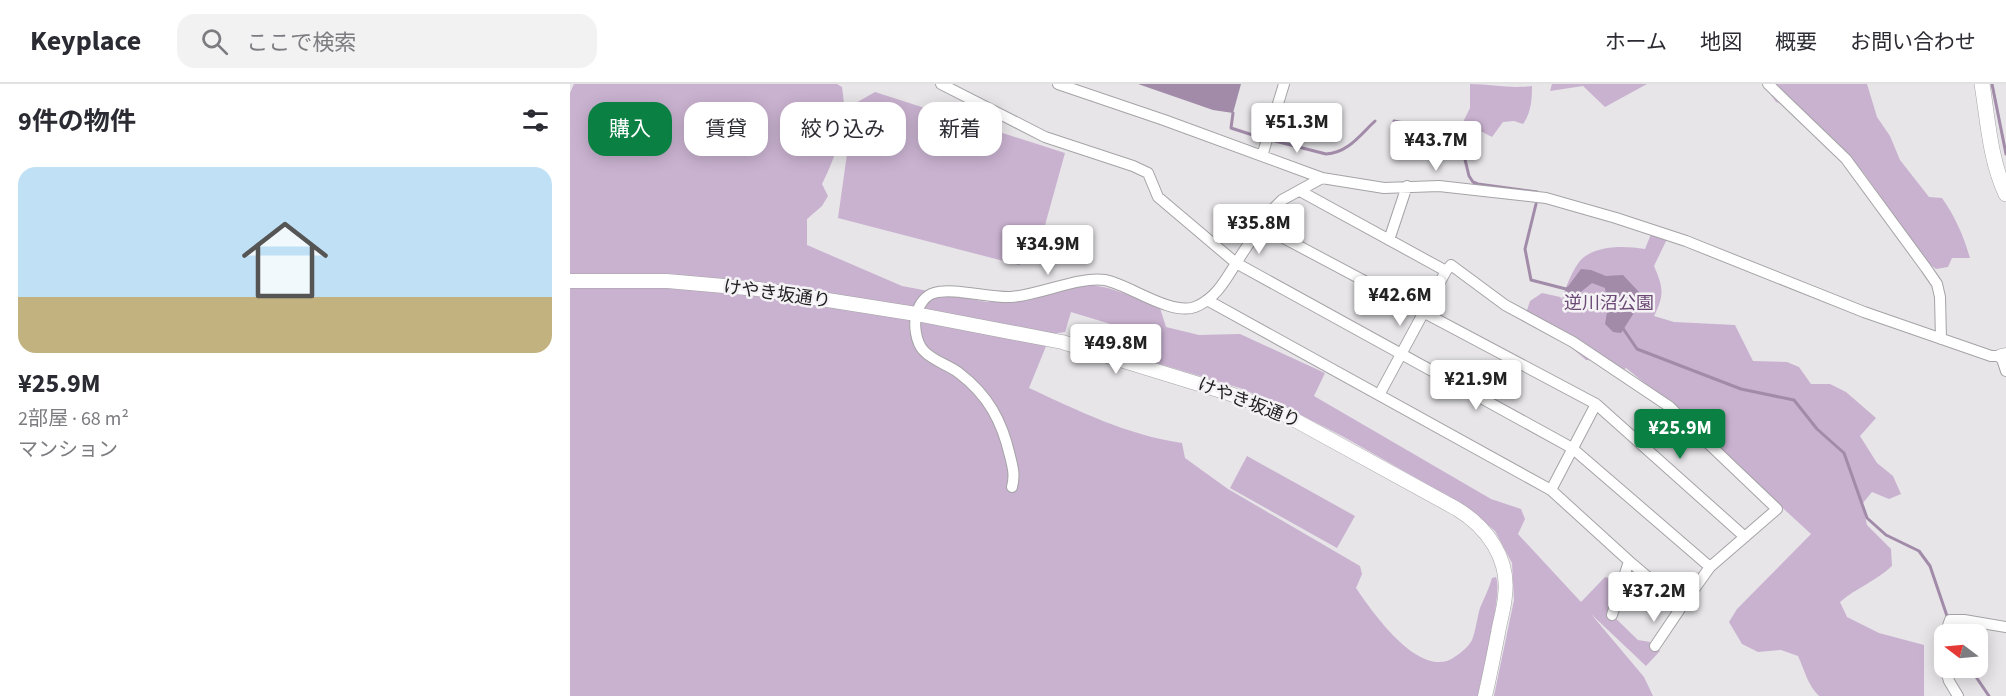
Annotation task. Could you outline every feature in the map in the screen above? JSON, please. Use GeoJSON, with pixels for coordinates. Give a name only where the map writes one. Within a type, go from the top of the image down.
{"type":"FeatureCollection","features":[{"type":"Feature","properties":{"kind":"main road"},"geometry":{"type":"LineString","coordinates":[[1982,84],[1993,154],[2006,194]]}},
{"type":"Feature","properties":{"kind":"street"},"geometry":{"type":"LineString","coordinates":[[941,84],[1045,137],[1148,173],[1158,197],[1236,263],[1572,448],[1710,567]]}},
{"type":"Feature","properties":{"kind":"street"},"geometry":{"type":"LineString","coordinates":[[1058,84],[1322,178],[1375,187],[1439,186],[1490,191],[1546,198],[1584,209],[1686,241],[1864,312],[1991,356],[2003,356],[2006,371]]}},
{"type":"Feature","properties":{"kind":"street"},"geometry":{"type":"LineString","coordinates":[[1262,156],[1284,84]]}},
{"type":"Feature","properties":{"kind":"street"},"geometry":{"type":"LineString","coordinates":[[1768,84],[1846,159],[1937,284],[1940,297],[1941,339]]}},
{"type":"Feature","properties":{"kind":"street"},"geometry":{"type":"LineString","coordinates":[[1012,487],[1015,476],[1000,421],[989,402],[959,372],[925,353],[916,337],[916,314],[925,297],[939,292],[1011,297],[1083,281],[1103,280],[1174,306],[1192,308],[1217,292],[1261,226],[1282,200],[1322,178]]}},
{"type":"Feature","properties":{"kind":"street"},"geometry":{"type":"LineString","coordinates":[[1389,240],[1407,186]]}},
{"type":"Feature","properties":{"kind":"street"},"geometry":{"type":"LineString","coordinates":[[1300,191],[1446,271]]}},
{"type":"Feature","properties":{"kind":"street"},"geometry":{"type":"LineString","coordinates":[[1261,226],[1596,404],[1745,537]]}},
{"type":"Feature","properties":{"kind":"street"},"geometry":{"type":"LineString","coordinates":[[1380,395],[1451,265],[1505,305],[1573,342],[1670,407],[1777,509],[1710,567],[1655,646]]}},
{"type":"Feature","properties":{"kind":"street","name":"けやき坂通り"},"geometry":{"type":"LineString","coordinates":[[570,281],[667,281],[758,290],[916,314],[1062,342],[1228,393],[1284,414],[1474,519],[1487,533],[1505,575],[1506,595],[1485,696]]}},
{"type":"Feature","properties":{"kind":"street"},"geometry":{"type":"LineString","coordinates":[[1207,300],[1551,490],[1682,606]]}},
{"type":"Feature","properties":{"kind":"street"},"geometry":{"type":"LineString","coordinates":[[1551,490],[1596,404]]}},
{"type":"Feature","properties":{"kind":"street"},"geometry":{"type":"LineString","coordinates":[[1612,615],[1629,561]]}},
{"type":"Feature","properties":{"kind":"street"},"geometry":{"type":"LineString","coordinates":[[1949,624],[1950,620],[1964,620],[2006,627]]}},
{"type":"Feature","properties":{"kind":"street"},"geometry":{"type":"LineString","coordinates":[[1948,678],[1958,696]]}},
{"type":"Feature","properties":{"kind":"green space"},"geometry":{"type":"Polygon","coordinates":[[[574,84],[837,84],[842,87],[843,102],[780,102],[780,156],[834,156],[822,184],[828,196],[822,206],[807,219],[807,245],[902,286],[987,302],[1030,300],[1087,284],[1108,288],[1159,305],[1166,327],[1199,335],[1240,334],[1325,373],[1314,396],[1491,499],[1521,509],[1525,519],[1518,534],[1581,602],[1605,577],[1619,581],[1609,612],[1638,640],[1650,642],[1660,651],[1646,666],[1591,614],[1644,677],[1653,696],[1494,696],[1514,600],[1512,563],[1495,531],[1467,507],[1344,437],[1291,410],[1240,388],[1133,356],[1124,347],[1130,330],[1071,312],[1065,332],[1051,334],[1029,388],[1123,428],[1182,443],[1185,458],[1228,489],[1360,566],[1362,574],[1356,588],[1386,628],[1414,653],[1428,660],[1443,662],[1465,649],[1472,640],[1480,608],[1492,578],[1496,577],[1497,599],[1478,696],[570,696],[570,93],[574,84]]]}},
{"type":"Feature","properties":{"kind":"green space"},"geometry":{"type":"Polygon","coordinates":[[[1470,84],[1532,86],[1528,115],[1523,124],[1514,121],[1503,122],[1492,137],[1465,123],[1464,120],[1470,108],[1470,84]]]}},
{"type":"Feature","properties":{"kind":"green space"},"geometry":{"type":"Polygon","coordinates":[[[1552,84],[1647,84],[1605,107],[1583,86],[1550,91],[1552,84]]]}},
{"type":"Feature","properties":{"kind":"green space"},"geometry":{"type":"Polygon","coordinates":[[[1763,84],[1867,84],[1877,117],[1890,136],[1900,160],[1929,197],[1942,198],[1959,227],[1970,258],[1952,258],[1948,267],[1936,269],[1927,262],[1863,172],[1804,113],[1776,102],[1763,84]]]}},
{"type":"Feature","properties":{"kind":"green space"},"geometry":{"type":"Polygon","coordinates":[[[875,92],[918,106],[918,156],[1002,156],[1002,133],[1065,153],[1037,254],[1019,265],[838,218],[847,156],[906,156],[906,102],[858,102],[875,92]]]}},
{"type":"Feature","properties":{"kind":"green space","name":"逆川沼公園"},"geometry":{"type":"Polygon","coordinates":[[[1651,234],[1667,239],[1654,266],[1662,291],[1654,316],[1674,322],[1735,325],[1753,361],[1787,362],[1799,367],[1811,384],[1830,384],[1846,392],[1876,418],[1860,436],[1877,463],[1893,476],[1901,494],[1889,499],[1872,492],[1862,504],[1867,525],[1891,549],[1892,566],[1840,602],[1847,617],[1879,633],[1924,645],[1924,696],[1819,696],[1809,682],[1798,656],[1781,650],[1758,652],[1742,644],[1729,622],[1737,609],[1811,534],[1748,476],[1692,417],[1668,402],[1626,368],[1623,371],[1610,362],[1586,360],[1546,326],[1532,326],[1524,319],[1530,301],[1542,293],[1562,299],[1574,271],[1584,257],[1605,248],[1645,249],[1651,234]]]}},
{"type":"Feature","properties":{"kind":"green space"},"geometry":{"type":"Polygon","coordinates":[[[1247,456],[1355,516],[1337,548],[1230,488],[1247,456]]]}},
{"type":"Feature","properties":{"kind":"shaded area"},"geometry":{"type":"Polygon","coordinates":[[[1138,84],[1241,84],[1233,113],[1213,110],[1138,84]]]}},
{"type":"Feature","properties":{"kind":"shaded area"},"geometry":{"type":"Polygon","coordinates":[[[1581,269],[1606,276],[1623,275],[1640,293],[1637,308],[1621,333],[1613,332],[1605,324],[1608,306],[1605,288],[1592,283],[1572,299],[1564,295],[1581,269]]]}},
{"type":"Feature","properties":{"kind":"waterway"},"geometry":{"type":"LineString","coordinates":[[1992,84],[2006,154]]}},
{"type":"Feature","properties":{"kind":"waterway"},"geometry":{"type":"LineString","coordinates":[[1233,113],[1231,128],[1262,138]]}},
{"type":"Feature","properties":{"kind":"waterway"},"geometry":{"type":"LineString","coordinates":[[1275,141],[1326,154],[1334,153],[1347,147],[1375,121]]}},
{"type":"Feature","properties":{"kind":"waterway"},"geometry":{"type":"LineString","coordinates":[[1394,121],[1459,135],[1469,176],[1473,182],[1538,194]]}},
{"type":"Feature","properties":{"kind":"waterway"},"geometry":{"type":"LineString","coordinates":[[1536,204],[1525,249],[1531,280],[1566,289],[1570,287]]}},
{"type":"Feature","properties":{"kind":"waterway"},"geometry":{"type":"LineString","coordinates":[[1622,327],[1637,349],[1741,389],[1794,400],[1817,429],[1844,453],[1867,518],[1886,535],[1919,551],[1930,566],[1947,616]]}},
{"type":"Feature","properties":{"kind":"waterway"},"geometry":{"type":"LineString","coordinates":[[1977,678],[1989,696]]}}]}
